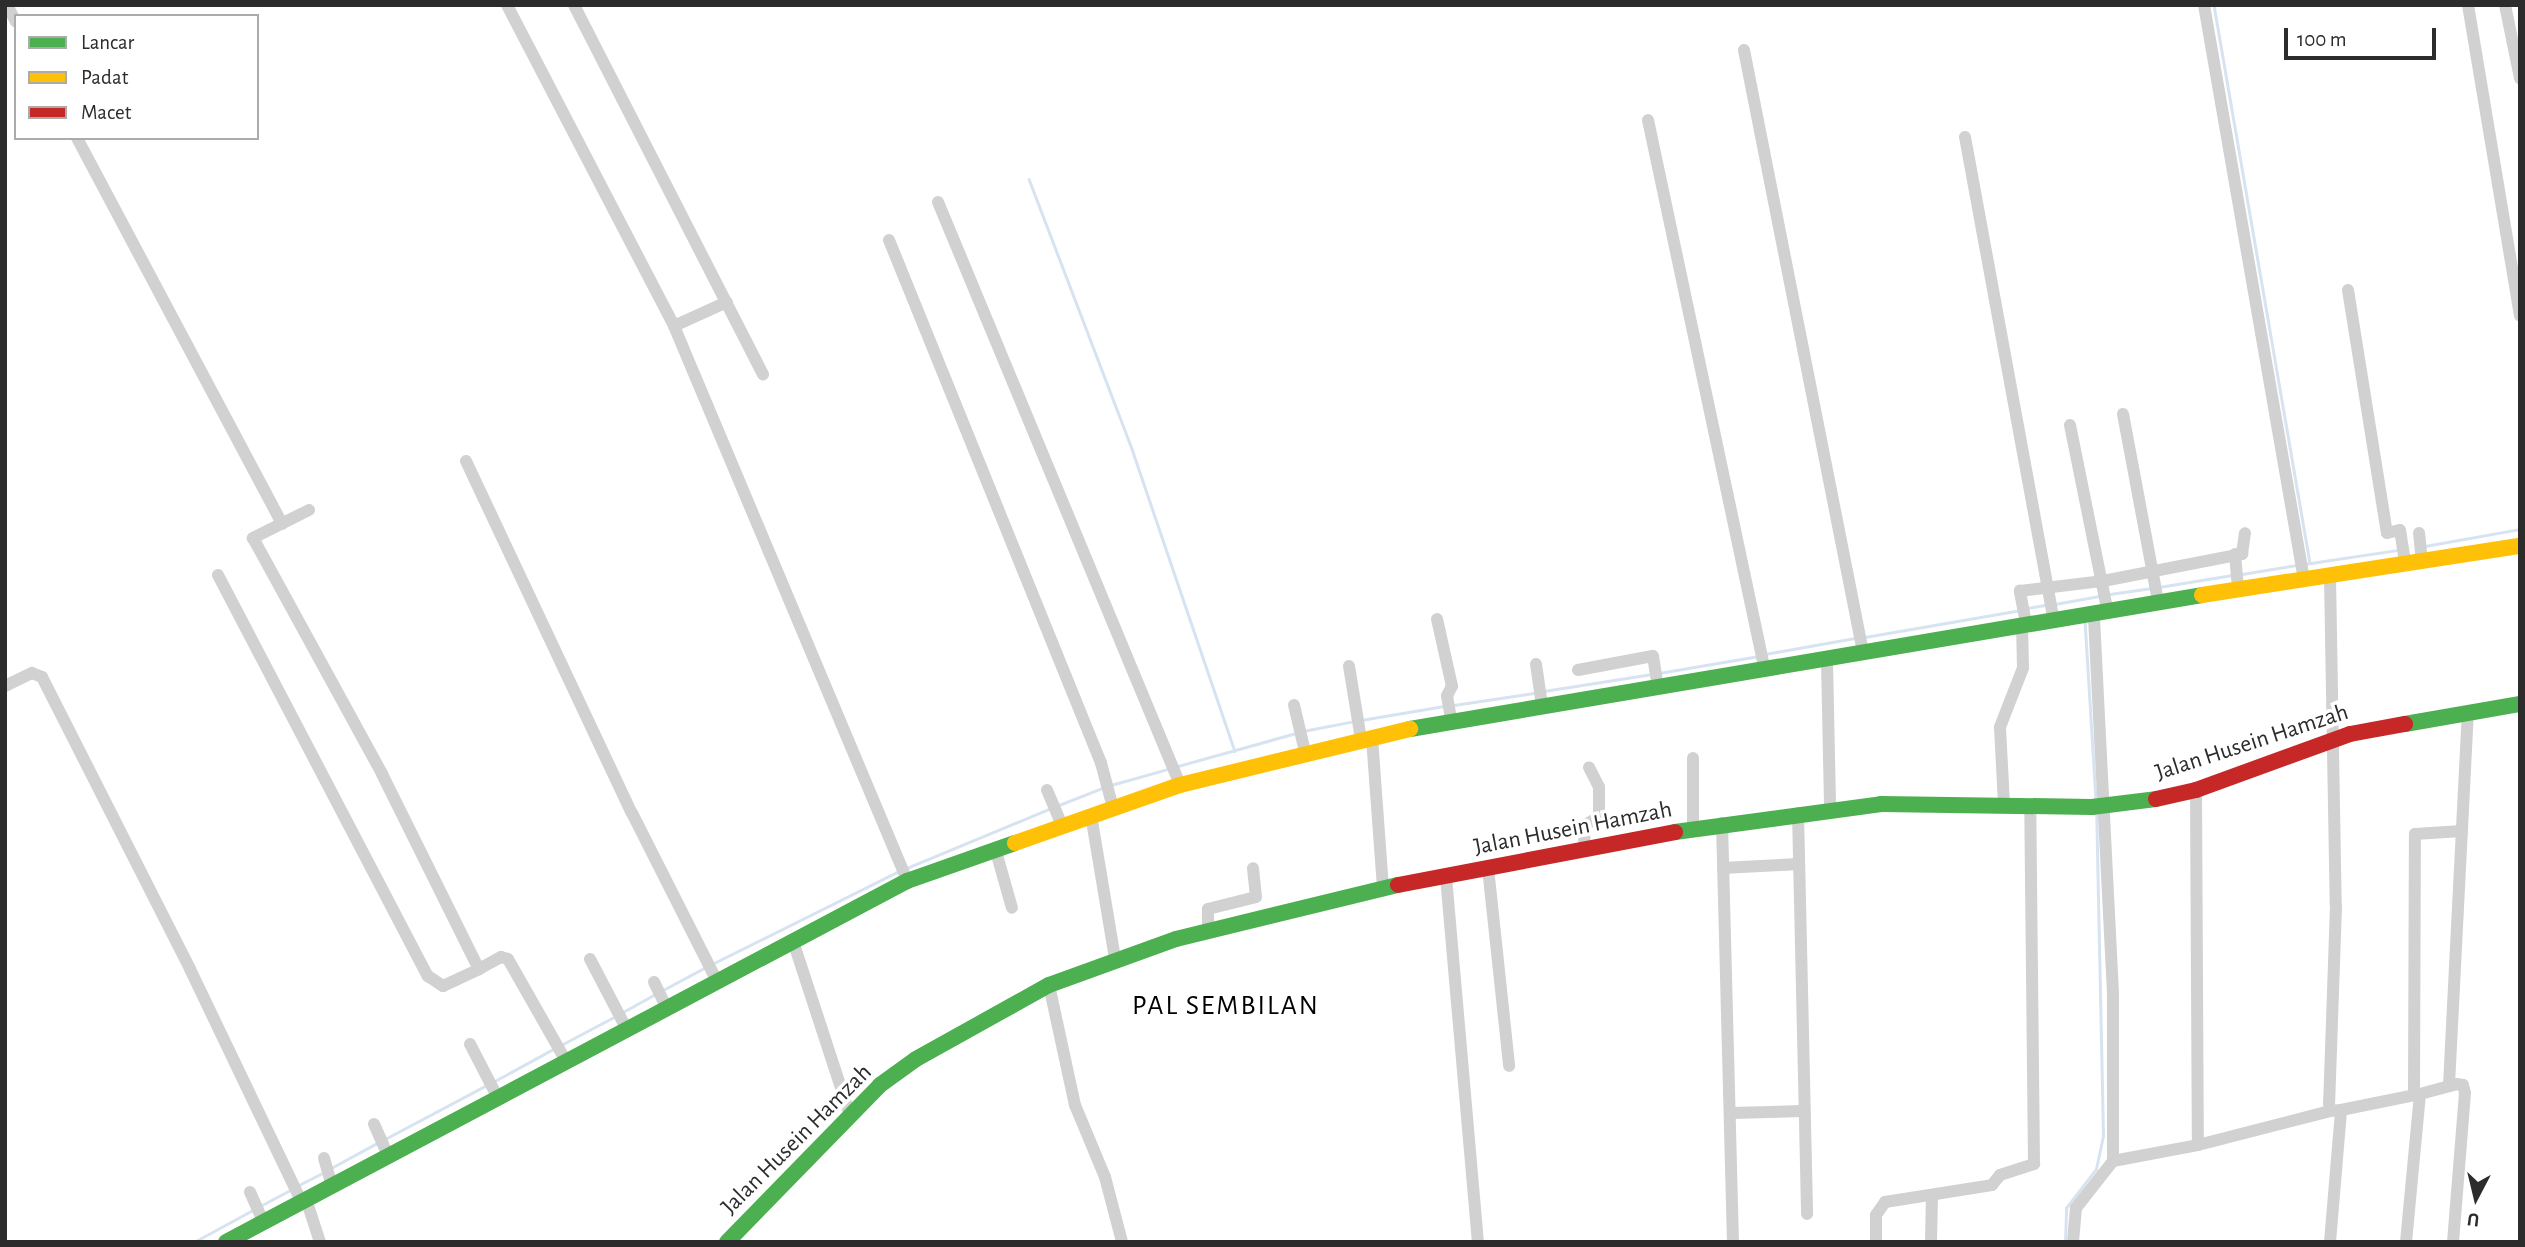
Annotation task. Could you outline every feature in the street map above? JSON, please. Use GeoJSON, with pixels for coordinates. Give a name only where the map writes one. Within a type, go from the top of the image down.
{"type":"FeatureCollection","features":[{"type":"Feature","properties":{"kind":"street"},"geometry":{"type":"LineString","coordinates":[[507,5],[674,326],[907,881]]}},
{"type":"Feature","properties":{"kind":"street"},"geometry":{"type":"LineString","coordinates":[[574,5],[764,374]]}},
{"type":"Feature","properties":{"kind":"street"},"geometry":{"type":"LineString","coordinates":[[2204,5],[2304,575]]}},
{"type":"Feature","properties":{"kind":"street"},"geometry":{"type":"LineString","coordinates":[[2468,5],[2520,316]]}},
{"type":"Feature","properties":{"kind":"street"},"geometry":{"type":"LineString","coordinates":[[2505,5],[2520,78]]}},
{"type":"Feature","properties":{"kind":"street"},"geometry":{"type":"LineString","coordinates":[[1744,50],[1863,650]]}},
{"type":"Feature","properties":{"kind":"street"},"geometry":{"type":"LineString","coordinates":[[1648,120],[1764,667]]}},
{"type":"Feature","properties":{"kind":"street"},"geometry":{"type":"LineString","coordinates":[[1965,137],[2050,589],[2053,618]]}},
{"type":"Feature","properties":{"kind":"street"},"geometry":{"type":"LineString","coordinates":[[78,140],[282,524]]}},
{"type":"Feature","properties":{"kind":"street"},"geometry":{"type":"LineString","coordinates":[[939,202],[1179,783]]}},
{"type":"Feature","properties":{"kind":"street"},"geometry":{"type":"LineString","coordinates":[[889,240],[1106,779],[1112,806]]}},
{"type":"Feature","properties":{"kind":"street"},"geometry":{"type":"LineString","coordinates":[[2348,290],[2387,533],[2400,530],[2405,563]]}},
{"type":"Feature","properties":{"kind":"street"},"geometry":{"type":"LineString","coordinates":[[674,326],[727,302]]}},
{"type":"Feature","properties":{"kind":"street"},"geometry":{"type":"LineString","coordinates":[[2123,414],[2158,602]]}},
{"type":"Feature","properties":{"kind":"street"},"geometry":{"type":"LineString","coordinates":[[2070,425],[2103,582],[2096,611],[2099,807],[2113,993],[2113,1161],[2076,1208],[2073,1242]]}},
{"type":"Feature","properties":{"kind":"street"},"geometry":{"type":"LineString","coordinates":[[466,461],[716,979]]}},
{"type":"Feature","properties":{"kind":"street"},"geometry":{"type":"LineString","coordinates":[[309,510],[253,538],[382,774],[479,969]]}},
{"type":"Feature","properties":{"kind":"street"},"geometry":{"type":"LineString","coordinates":[[2004,804],[2000,727],[2023,667],[2024,622],[2020,591],[2153,577],[2235,557],[2245,552],[2245,533]]}},
{"type":"Feature","properties":{"kind":"street"},"geometry":{"type":"LineString","coordinates":[[2420,536],[2422,558]]}},
{"type":"Feature","properties":{"kind":"street"},"geometry":{"type":"LineString","coordinates":[[236,1239],[262,1218],[388,1155],[664,1003],[793,941],[907,881],[1179,783],[1304,748],[1365,737],[1450,716],[1764,667],[1827,661],[1863,650],[2158,602],[2238,584],[2304,575],[2330,577],[2422,558],[2520,546]]}},
{"type":"Feature","properties":{"kind":"street"},"geometry":{"type":"LineString","coordinates":[[2235,557],[2238,584]]}},
{"type":"Feature","properties":{"kind":"street"},"geometry":{"type":"LineString","coordinates":[[218,575],[428,976],[443,986],[506,956],[564,1057]]}},
{"type":"Feature","properties":{"kind":"street"},"geometry":{"type":"LineString","coordinates":[[2330,577],[2336,906],[2335,1110],[2330,1242]]}},
{"type":"Feature","properties":{"kind":"street"},"geometry":{"type":"LineString","coordinates":[[1437,619],[1452,686],[1447,696],[1450,716]]}},
{"type":"Feature","properties":{"kind":"street"},"geometry":{"type":"LineString","coordinates":[[1578,670],[1653,656],[1658,685]]}},
{"type":"Feature","properties":{"kind":"street"},"geometry":{"type":"LineString","coordinates":[[1827,661],[1830,808]]}},
{"type":"Feature","properties":{"kind":"street"},"geometry":{"type":"LineString","coordinates":[[1536,664],[1541,702]]}},
{"type":"Feature","properties":{"kind":"street"},"geometry":{"type":"LineString","coordinates":[[1349,666],[1356,713],[1365,737],[1384,888]]}},
{"type":"Feature","properties":{"kind":"street"},"geometry":{"type":"LineString","coordinates":[[5,686],[32,673],[42,677],[302,1199],[320,1242]]}},
{"type":"Feature","properties":{"kind":"street","name":"Jalan Husein Hamzah"},"geometry":{"type":"LineString","coordinates":[[727,1242],[850,1115],[916,1059],[1049,985],[1115,958],[1208,930],[1384,888],[1722,823],[1830,808],[2004,804],[2099,807],[2196,790],[2333,738],[2520,704]]}},
{"type":"Feature","properties":{"kind":"street"},"geometry":{"type":"LineString","coordinates":[[1294,705],[1304,748]]}},
{"type":"Feature","properties":{"kind":"street"},"geometry":{"type":"LineString","coordinates":[[2449,1085],[2468,712]]}},
{"type":"Feature","properties":{"kind":"street"},"geometry":{"type":"LineString","coordinates":[[1693,758],[1693,829]]}},
{"type":"Feature","properties":{"kind":"street"},"geometry":{"type":"LineString","coordinates":[[1584,850],[1586,825],[1599,817],[1600,787],[1589,767]]}},
{"type":"Feature","properties":{"kind":"street"},"geometry":{"type":"LineString","coordinates":[[1047,790],[1061,824]]}},
{"type":"Feature","properties":{"kind":"street"},"geometry":{"type":"LineString","coordinates":[[2196,790],[2198,1145]]}},
{"type":"Feature","properties":{"kind":"street"},"geometry":{"type":"LineString","coordinates":[[1875,1242],[1879,1206],[1992,1185],[2000,1175],[2034,1164],[2030,805]]}},
{"type":"Feature","properties":{"kind":"street"},"geometry":{"type":"LineString","coordinates":[[1798,813],[1802,1111],[1808,1214]]}},
{"type":"Feature","properties":{"kind":"street"},"geometry":{"type":"LineString","coordinates":[[1091,815],[1115,958]]}},
{"type":"Feature","properties":{"kind":"street"},"geometry":{"type":"LineString","coordinates":[[1722,823],[1733,1242]]}},
{"type":"Feature","properties":{"kind":"street"},"geometry":{"type":"LineString","coordinates":[[2406,1242],[2417,1094],[2416,834],[2462,831]]}},
{"type":"Feature","properties":{"kind":"street"},"geometry":{"type":"LineString","coordinates":[[995,848],[1012,908]]}},
{"type":"Feature","properties":{"kind":"street"},"geometry":{"type":"LineString","coordinates":[[1723,868],[1799,864]]}},
{"type":"Feature","properties":{"kind":"street"},"geometry":{"type":"LineString","coordinates":[[1208,930],[1208,909],[1255,897],[1253,868]]}},
{"type":"Feature","properties":{"kind":"street"},"geometry":{"type":"LineString","coordinates":[[1488,868],[1509,1066]]}},
{"type":"Feature","properties":{"kind":"street"},"geometry":{"type":"LineString","coordinates":[[1446,877],[1478,1242]]}},
{"type":"Feature","properties":{"kind":"street"},"geometry":{"type":"LineString","coordinates":[[793,941],[850,1115]]}},
{"type":"Feature","properties":{"kind":"street"},"geometry":{"type":"LineString","coordinates":[[590,959],[625,1026]]}},
{"type":"Feature","properties":{"kind":"street"},"geometry":{"type":"LineString","coordinates":[[654,982],[664,1003]]}},
{"type":"Feature","properties":{"kind":"street"},"geometry":{"type":"LineString","coordinates":[[1049,985],[1075,1105],[1105,1177],[1122,1242]]}},
{"type":"Feature","properties":{"kind":"street"},"geometry":{"type":"LineString","coordinates":[[470,1044],[496,1095]]}},
{"type":"Feature","properties":{"kind":"street"},"geometry":{"type":"LineString","coordinates":[[2113,1161],[2198,1145],[2335,1110],[2449,1085],[2463,1085],[2465,1093],[2453,1242]]}},
{"type":"Feature","properties":{"kind":"street"},"geometry":{"type":"LineString","coordinates":[[1731,1113],[1802,1111]]}},
{"type":"Feature","properties":{"kind":"street"},"geometry":{"type":"LineString","coordinates":[[376,1127],[388,1155]]}},
{"type":"Feature","properties":{"kind":"street"},"geometry":{"type":"LineString","coordinates":[[325,1162],[332,1184]]}},
{"type":"Feature","properties":{"kind":"street"},"geometry":{"type":"LineString","coordinates":[[251,1195],[262,1218]]}},
{"type":"Feature","properties":{"kind":"street"},"geometry":{"type":"LineString","coordinates":[[1931,1242],[1932,1196]]}},
{"type":"Feature","properties":{"kind":"waterway"},"geometry":{"type":"LineString","coordinates":[[2214,5],[2310,563]]}},
{"type":"Feature","properties":{"kind":"waterway"},"geometry":{"type":"LineString","coordinates":[[1029,179],[1132,449],[1235,751]]}},
{"type":"Feature","properties":{"kind":"waterway"},"geometry":{"type":"LineString","coordinates":[[2425,546],[2520,529]]}},
{"type":"Feature","properties":{"kind":"waterway"},"geometry":{"type":"LineString","coordinates":[[2304,564],[2398,550]]}},
{"type":"Feature","properties":{"kind":"waterway"},"geometry":{"type":"LineString","coordinates":[[2242,574],[2297,565]]}},
{"type":"Feature","properties":{"kind":"waterway"},"geometry":{"type":"LineString","coordinates":[[2159,587],[2232,575]]}},
{"type":"Feature","properties":{"kind":"waterway"},"geometry":{"type":"LineString","coordinates":[[2110,594],[2152,588]]}},
{"type":"Feature","properties":{"kind":"waterway"},"geometry":{"type":"LineString","coordinates":[[2055,604],[2100,596]]}},
{"type":"Feature","properties":{"kind":"waterway"},"geometry":{"type":"LineString","coordinates":[[2027,608],[2045,605]]}},
{"type":"Feature","properties":{"kind":"waterway"},"geometry":{"type":"LineString","coordinates":[[1865,637],[2021,610]]}},
{"type":"Feature","properties":{"kind":"waterway"},"geometry":{"type":"LineString","coordinates":[[2085,620],[2096,799]]}},
{"type":"Feature","properties":{"kind":"waterway"},"geometry":{"type":"LineString","coordinates":[[1765,654],[1855,638]]}},
{"type":"Feature","properties":{"kind":"waterway"},"geometry":{"type":"LineString","coordinates":[[1659,673],[1759,656]]}},
{"type":"Feature","properties":{"kind":"waterway"},"geometry":{"type":"LineString","coordinates":[[1544,691],[1652,674]]}},
{"type":"Feature","properties":{"kind":"waterway"},"geometry":{"type":"LineString","coordinates":[[1454,705],[1534,693]]}},
{"type":"Feature","properties":{"kind":"waterway"},"geometry":{"type":"LineString","coordinates":[[1361,720],[1444,706]]}},
{"type":"Feature","properties":{"kind":"waterway"},"geometry":{"type":"LineString","coordinates":[[1303,731],[1355,721]]}},
{"type":"Feature","properties":{"kind":"waterway"},"geometry":{"type":"LineString","coordinates":[[1178,766],[1296,733]]}},
{"type":"Feature","properties":{"kind":"waterway"},"geometry":{"type":"LineString","coordinates":[[1111,785],[1168,769]]}},
{"type":"Feature","properties":{"kind":"waterway"},"geometry":{"type":"LineString","coordinates":[[1059,805],[1105,787]]}},
{"type":"Feature","properties":{"kind":"waterway"},"geometry":{"type":"LineString","coordinates":[[907,868],[1049,809]]}},
{"type":"Feature","properties":{"kind":"waterway"},"geometry":{"type":"LineString","coordinates":[[2065,1242],[2066,1208],[2096,1169],[2103,1136],[2096,812]]}},
{"type":"Feature","properties":{"kind":"waterway"},"geometry":{"type":"LineString","coordinates":[[712,964],[897,872]]}},
{"type":"Feature","properties":{"kind":"waterway"},"geometry":{"type":"LineString","coordinates":[[663,990],[706,967]]}},
{"type":"Feature","properties":{"kind":"waterway"},"geometry":{"type":"LineString","coordinates":[[623,1012],[654,995]]}},
{"type":"Feature","properties":{"kind":"waterway"},"geometry":{"type":"LineString","coordinates":[[561,1045],[614,1017]]}},
{"type":"Feature","properties":{"kind":"waterway"},"geometry":{"type":"LineString","coordinates":[[493,1082],[555,1048]]}},
{"type":"Feature","properties":{"kind":"waterway"},"geometry":{"type":"LineString","coordinates":[[385,1139],[487,1085]]}},
{"type":"Feature","properties":{"kind":"waterway"},"geometry":{"type":"LineString","coordinates":[[333,1167],[379,1142]]}},
{"type":"Feature","properties":{"kind":"waterway"},"geometry":{"type":"LineString","coordinates":[[299,1185],[324,1172]]}},
{"type":"Feature","properties":{"kind":"waterway"},"geometry":{"type":"LineString","coordinates":[[262,1205],[290,1190]]}},
{"type":"Feature","properties":{"kind":"waterway"},"geometry":{"type":"LineString","coordinates":[[194,1242],[253,1210]]}},
{"type":"Feature","properties":{"kind":"traffic: fast"},"geometry":{"type":"LineString","coordinates":[[1410,729],[2202,595]]}},
{"type":"Feature","properties":{"kind":"traffic: fast"},"geometry":{"type":"LineString","coordinates":[[2405,724],[2520,704]]}},
{"type":"Feature","properties":{"kind":"traffic: fast"},"geometry":{"type":"LineString","coordinates":[[1675,832],[1881,804],[2092,807],[2156,799]]}},
{"type":"Feature","properties":{"kind":"traffic: fast"},"geometry":{"type":"LineString","coordinates":[[226,1242],[907,881],[1015,843]]}},
{"type":"Feature","properties":{"kind":"traffic: fast"},"geometry":{"type":"LineString","coordinates":[[727,1242],[880,1085],[916,1059],[1049,985],[1176,939],[1398,885]]}},
{"type":"Feature","properties":{"kind":"traffic: slow"},"geometry":{"type":"LineString","coordinates":[[2202,595],[2520,546]]}},
{"type":"Feature","properties":{"kind":"traffic: slow"},"geometry":{"type":"LineString","coordinates":[[1015,843],[1180,785],[1410,729]]}},
{"type":"Feature","properties":{"kind":"traffic: jam"},"geometry":{"type":"LineString","coordinates":[[2156,799],[2196,790],[2350,734],[2405,724]]}},
{"type":"Feature","properties":{"kind":"traffic: jam"},"geometry":{"type":"LineString","coordinates":[[1398,885],[1675,832]]}},
{"type":"Feature","properties":{"kind":"district","name":"PAL SEMBILAN"},"geometry":{"type":"Point","coordinates":[1226,1006]}}]}
